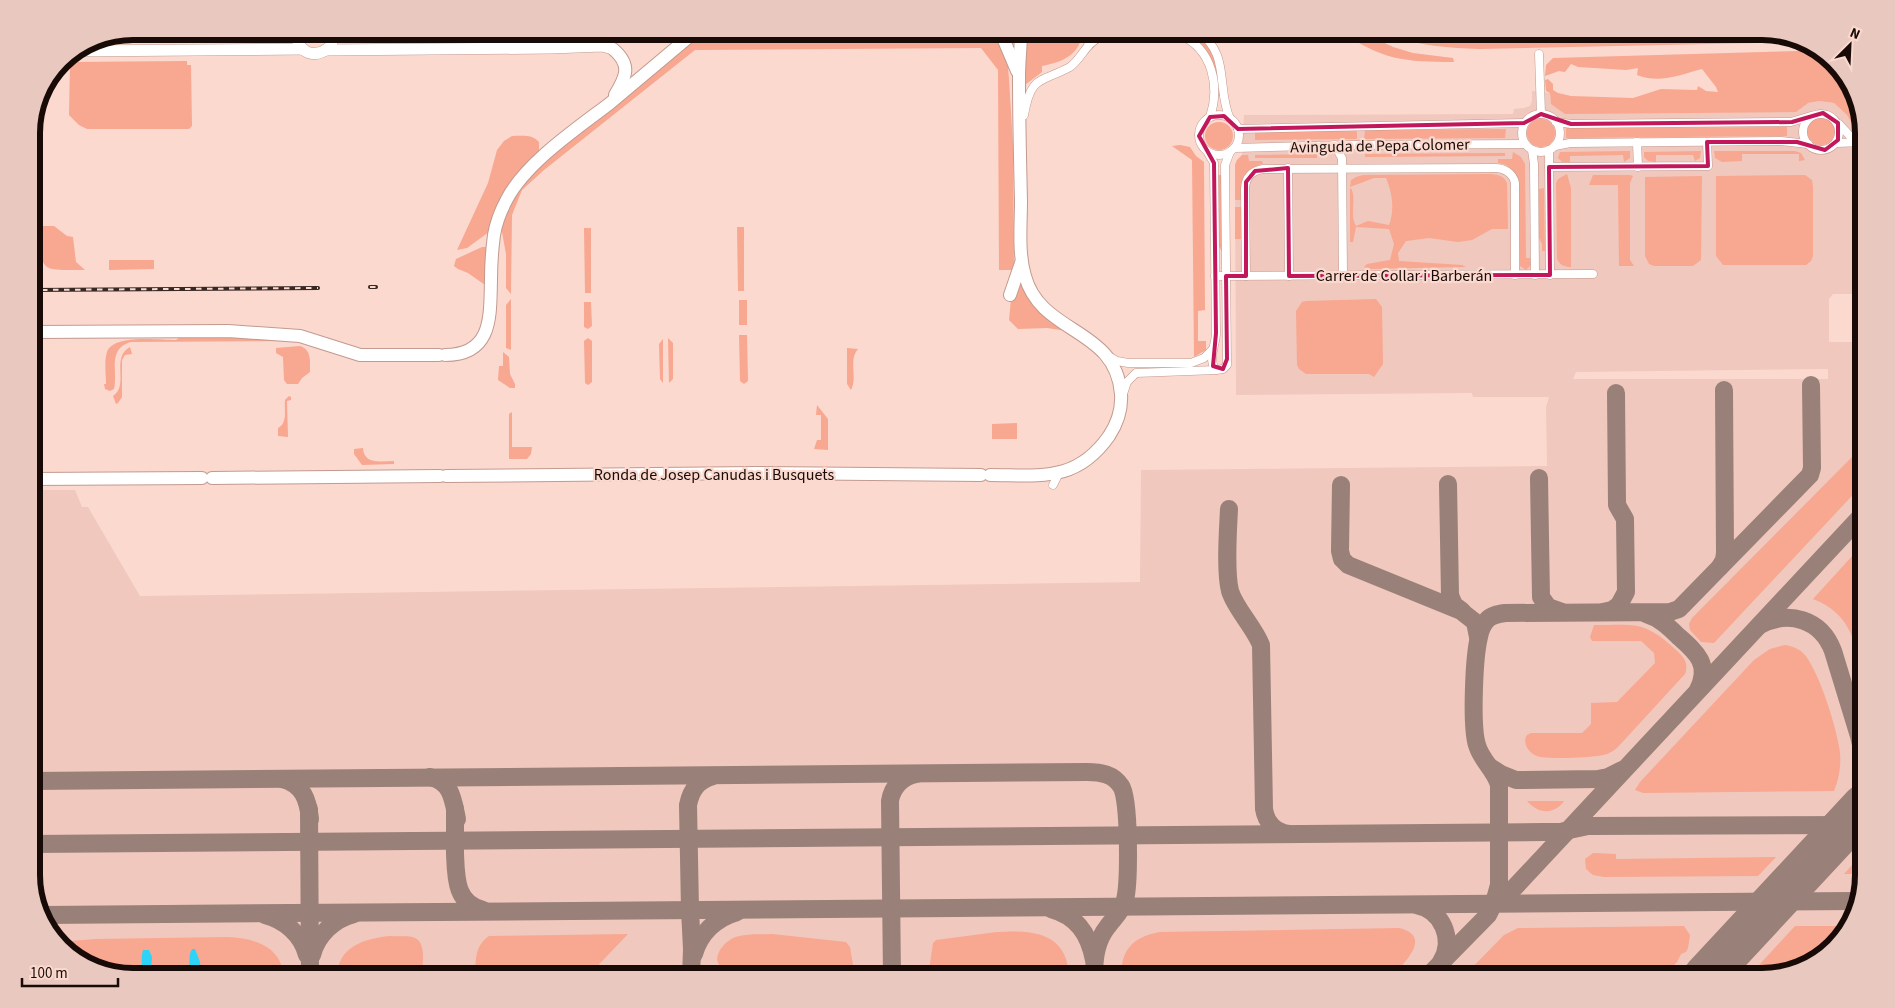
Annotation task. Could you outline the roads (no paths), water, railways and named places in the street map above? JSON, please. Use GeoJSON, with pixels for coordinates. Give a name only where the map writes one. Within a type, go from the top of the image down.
{"type":"FeatureCollection","features":[{"type":"Feature","properties":{"kind":"main road"},"geometry":{"type":"LineString","coordinates":[[40,332],[228,331],[300,336],[360,354],[458,355],[468,352],[478,344],[487,329],[494,232],[504,204],[514,187],[550,151],[685,40]]}},
{"type":"Feature","properties":{"kind":"main road"},"geometry":{"type":"LineString","coordinates":[[1004,40],[1019,76]]}},
{"type":"Feature","properties":{"kind":"main road","name":"Ronda de Josep Canudas i Busquets"},"geometry":{"type":"LineString","coordinates":[[40,479],[756,473],[1044,476],[1071,469],[1103,444],[1114,427],[1121,401],[1118,375],[1105,354],[1088,338],[1054,318],[1039,304],[1027,285],[1022,258],[1019,76],[1021,40]]}},
{"type":"Feature","properties":{"kind":"main road"},"geometry":{"type":"LineString","coordinates":[[608,104],[622,83],[625,72],[623,59],[614,49]]}},
{"type":"Feature","properties":{"kind":"main road"},"geometry":{"type":"LineString","coordinates":[[1010,295],[1022,258]]}},
{"type":"Feature","properties":{"kind":"main road"},"geometry":{"type":"LineString","coordinates":[[361,466],[386,476]]}},
{"type":"Feature","properties":{"kind":"street"},"geometry":{"type":"LineString","coordinates":[[298,40],[303,49],[308,53],[315,54],[326,50],[331,46],[333,40]]}},
{"type":"Feature","properties":{"kind":"street"},"geometry":{"type":"LineString","coordinates":[[1088,46],[1089,40]]}},
{"type":"Feature","properties":{"kind":"street"},"geometry":{"type":"LineString","coordinates":[[1020,137],[1025,107],[1032,88],[1045,77],[1070,67],[1095,40]]}},
{"type":"Feature","properties":{"kind":"street"},"geometry":{"type":"LineString","coordinates":[[1186,40],[1206,56],[1211,68],[1215,97],[1210,118]]}},
{"type":"Feature","properties":{"kind":"street"},"geometry":{"type":"LineString","coordinates":[[1105,354],[1128,363],[1170,367],[1216,370],[1223,369],[1227,365],[1225,165],[1238,140],[1238,129],[1230,119],[1225,107],[1221,64],[1211,43],[1208,40]]}},
{"type":"Feature","properties":{"kind":"street"},"geometry":{"type":"LineString","coordinates":[[326,50],[596,46],[614,49]]}},
{"type":"Feature","properties":{"kind":"street"},"geometry":{"type":"LineString","coordinates":[[90,51],[303,49]]}},
{"type":"Feature","properties":{"kind":"street"},"geometry":{"type":"LineString","coordinates":[[1539,54],[1541,114]]}},
{"type":"Feature","properties":{"kind":"street"},"geometry":{"type":"LineString","coordinates":[[1556,122],[1573,124],[1791,122],[1823,113],[1834,119],[1850,136],[1855,138]]}},
{"type":"Feature","properties":{"kind":"street"},"geometry":{"type":"LineString","coordinates":[[1550,275],[1549,167],[1552,148],[1560,134],[1556,122],[1549,116],[1534,115],[1524,123],[1522,136],[1525,144],[1532,150],[1541,152],[1552,148],[1570,143],[1780,141],[1808,144],[1817,149],[1825,150],[1836,143],[1855,142]]}},
{"type":"Feature","properties":{"kind":"street"},"geometry":{"type":"LineString","coordinates":[[1230,119],[1224,116],[1210,118],[1205,121],[1200,129],[1199,136],[1202,147],[1207,151],[1218,155],[1233,150]]}},
{"type":"Feature","properties":{"kind":"street"},"geometry":{"type":"LineString","coordinates":[[1808,144],[1803,132],[1806,122],[1811,116]]}},
{"type":"Feature","properties":{"kind":"street"},"geometry":{"type":"LineString","coordinates":[[1834,119],[1840,128],[1840,134],[1836,143]]}},
{"type":"Feature","properties":{"kind":"street","name":"Avinguda de Pepa Colomer"},"geometry":{"type":"LineString","coordinates":[[1238,129],[1524,123]]}},
{"type":"Feature","properties":{"kind":"street"},"geometry":{"type":"LineString","coordinates":[[1637,142],[1638,167]]}},
{"type":"Feature","properties":{"kind":"street"},"geometry":{"type":"LineString","coordinates":[[1549,167],[1708,166],[1707,142]]}},
{"type":"Feature","properties":{"kind":"street","name":"Avinguda de Pepa Colomer"},"geometry":{"type":"LineString","coordinates":[[1233,150],[1334,145],[1525,144]]}},
{"type":"Feature","properties":{"kind":"street"},"geometry":{"type":"LineString","coordinates":[[1334,145],[1342,158],[1343,276]]}},
{"type":"Feature","properties":{"kind":"street"},"geometry":{"type":"LineString","coordinates":[[1342,158],[1353,145]]}},
{"type":"Feature","properties":{"kind":"street"},"geometry":{"type":"LineString","coordinates":[[1532,150],[1534,164],[1535,275]]}},
{"type":"Feature","properties":{"kind":"street"},"geometry":{"type":"LineString","coordinates":[[1207,151],[1214,163],[1216,332],[1215,347],[1211,359],[1216,370]]}},
{"type":"Feature","properties":{"kind":"street"},"geometry":{"type":"LineString","coordinates":[[1288,168],[1290,276]]}},
{"type":"Feature","properties":{"kind":"street","name":"Avinguda de Pepa Colomer"},"geometry":{"type":"LineString","coordinates":[[1246,276],[1246,182],[1255,171],[1288,168],[1502,168],[1514,180],[1515,275]]}},
{"type":"Feature","properties":{"kind":"street","name":"Carrer de Collar i Barberán"},"geometry":{"type":"LineString","coordinates":[[1215,276],[1593,274]]}},
{"type":"Feature","properties":{"kind":"street"},"geometry":{"type":"LineString","coordinates":[[1121,401],[1127,382],[1136,373],[1198,361],[1215,347]]}},
{"type":"Feature","properties":{"kind":"street"},"geometry":{"type":"LineString","coordinates":[[1053,486],[1059,473]]}},
{"type":"Feature","properties":{"kind":"water"},"geometry":{"type":"Polygon","coordinates":[[[192,949],[195,949],[200,968],[189,968],[192,949]]]}},
{"type":"Feature","properties":{"kind":"water"},"geometry":{"type":"Polygon","coordinates":[[[143,950],[149,950],[152,957],[151,968],[142,968],[143,950]]]}},
{"type":"Feature","properties":{"kind":"railway"},"geometry":{"type":"LineString","coordinates":[[370,287],[376,287]]}},
{"type":"Feature","properties":{"kind":"railway"},"geometry":{"type":"LineString","coordinates":[[40,290],[318,288]]}}]}
